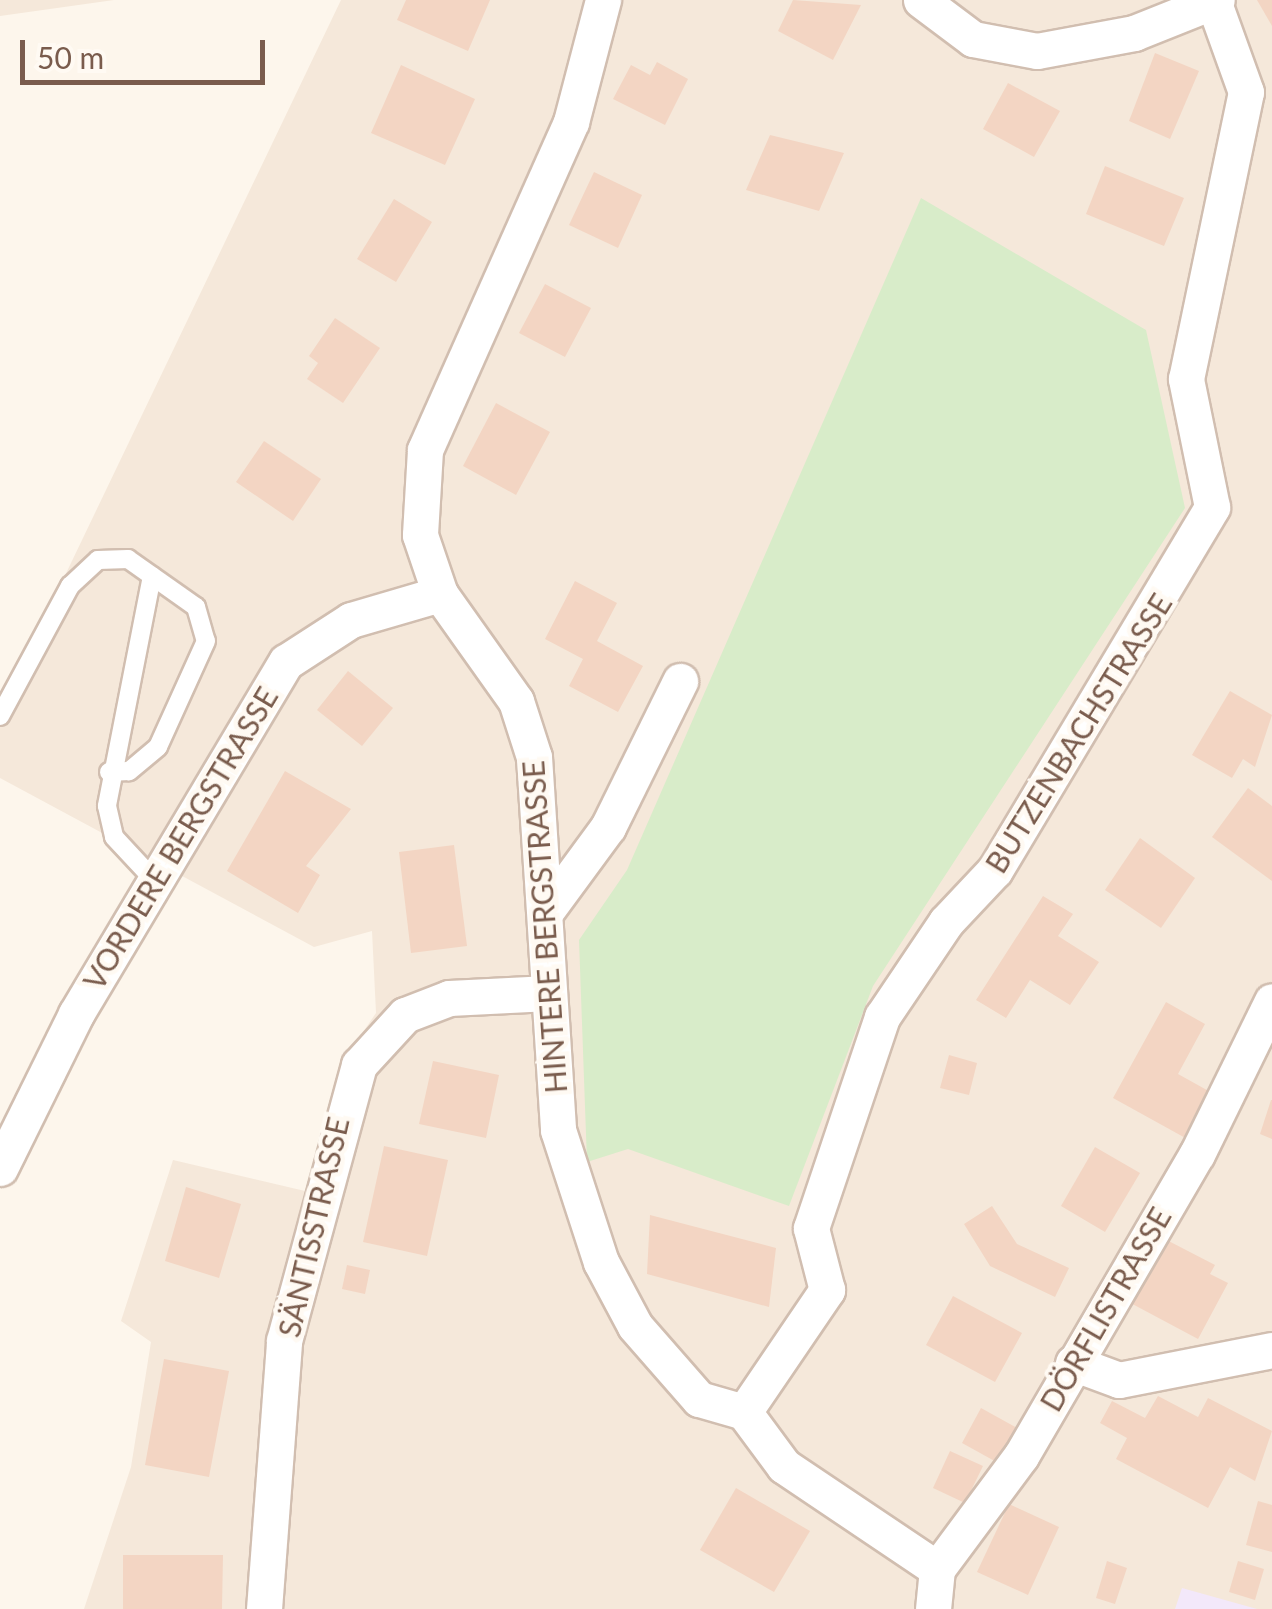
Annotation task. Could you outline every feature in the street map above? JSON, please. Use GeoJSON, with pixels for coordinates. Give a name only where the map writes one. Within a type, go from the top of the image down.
{"type":"FeatureCollection","features":[{"type":"Feature","properties":{"kind":"street","name":"HINTERE BERGSTRASSE"},"geometry":{"type":"LineString","coordinates":[[603,0],[570,122],[425,450],[416,494],[440,594],[516,701],[534,756],[547,910],[558,1130],[601,1262],[675,1376],[699,1399],[744,1412]]}},
{"type":"Feature","properties":{"kind":"street"},"geometry":{"type":"LineString","coordinates":[[921,0],[973,39],[1037,50],[1134,34],[1215,2]]}},
{"type":"Feature","properties":{"kind":"street","name":"BUTZENBACHSTRASSE"},"geometry":{"type":"LineString","coordinates":[[744,1412],[828,1290],[810,1228],[882,1018],[946,922],[995,870],[1212,506],[1186,378],[1246,92],[1215,2]]}},
{"type":"Feature","properties":{"kind":"street","name":"VORDERE BERGSTRASSE"},"geometry":{"type":"LineString","coordinates":[[0,1168],[154,880],[286,662],[351,620],[440,594]]}},
{"type":"Feature","properties":{"kind":"street"},"geometry":{"type":"LineString","coordinates":[[547,910],[608,827],[680,681]]}},
{"type":"Feature","properties":{"kind":"street","name":"SÄNTISSTRASSE"},"geometry":{"type":"LineString","coordinates":[[264,1609],[284,1341],[359,1066],[405,1015],[449,998],[549,994]]}},
{"type":"Feature","properties":{"kind":"street","name":"DÖRFLISTRASSE"},"geometry":{"type":"LineString","coordinates":[[937,1570],[1021,1456],[1197,1154],[1272,1001]]}},
{"type":"Feature","properties":{"kind":"street"},"geometry":{"type":"LineString","coordinates":[[1073,1363],[1119,1380],[1272,1350]]}},
{"type":"Feature","properties":{"kind":"street"},"geometry":{"type":"LineString","coordinates":[[744,1412],[784,1466],[937,1570],[933,1609]]}},
{"type":"Feature","properties":{"kind":"lane"},"geometry":{"type":"LineString","coordinates":[[0,716],[84,570],[112,556],[152,576],[196,607],[206,642],[158,746],[129,770],[109,772]]}},
{"type":"Feature","properties":{"kind":"lane"},"geometry":{"type":"LineString","coordinates":[[152,576],[109,772],[114,836],[154,880]]}},
{"type":"Feature","properties":{"kind":"shaded area"},"geometry":{"type":"Polygon","coordinates":[[[0,0],[114,0],[0,16],[0,0]]]}},
{"type":"Feature","properties":{"kind":"shaded area"},"geometry":{"type":"Polygon","coordinates":[[[341,0],[1272,0],[1272,1609],[84,1609],[131,1467],[151,1342],[121,1321],[173,1160],[305,1191],[342,1063],[376,1013],[372,931],[314,947],[0,778],[0,711],[341,0]]]}},
{"type":"Feature","properties":{"kind":"shaded area"},"geometry":{"type":"Polygon","coordinates":[[[1182,1588],[1257,1609],[1175,1609],[1182,1588]]]}},
{"type":"Feature","properties":{"kind":"green space"},"geometry":{"type":"Polygon","coordinates":[[[921,198],[1146,330],[1185,508],[873,986],[789,1206],[628,1149],[587,1162],[579,940],[627,870],[921,198]]]}},
{"type":"Feature","properties":{"kind":"building"},"geometry":{"type":"Polygon","coordinates":[[[406,0],[490,0],[468,51],[397,20],[406,0]]]}},
{"type":"Feature","properties":{"kind":"building"},"geometry":{"type":"Polygon","coordinates":[[[793,0],[861,5],[833,60],[778,31],[793,0]]]}},
{"type":"Feature","properties":{"kind":"building"},"geometry":{"type":"Polygon","coordinates":[[[1257,0],[1272,0],[1272,26],[1257,0]]]}},
{"type":"Feature","properties":{"kind":"building"},"geometry":{"type":"Polygon","coordinates":[[[1155,53],[1199,71],[1170,139],[1129,121],[1155,53]]]}},
{"type":"Feature","properties":{"kind":"building"},"geometry":{"type":"Polygon","coordinates":[[[657,62],[688,79],[665,125],[613,99],[631,65],[650,75],[657,62]]]}},
{"type":"Feature","properties":{"kind":"building"},"geometry":{"type":"Polygon","coordinates":[[[401,65],[475,99],[445,165],[371,133],[401,65]]]}},
{"type":"Feature","properties":{"kind":"building"},"geometry":{"type":"Polygon","coordinates":[[[1008,83],[1060,111],[1034,157],[983,129],[1008,83]]]}},
{"type":"Feature","properties":{"kind":"building"},"geometry":{"type":"Polygon","coordinates":[[[770,135],[844,153],[819,211],[746,190],[770,135]]]}},
{"type":"Feature","properties":{"kind":"building"},"geometry":{"type":"Polygon","coordinates":[[[1105,166],[1184,198],[1164,246],[1086,214],[1105,166]]]}},
{"type":"Feature","properties":{"kind":"building"},"geometry":{"type":"Polygon","coordinates":[[[594,172],[642,195],[618,248],[569,225],[594,172]]]}},
{"type":"Feature","properties":{"kind":"building"},"geometry":{"type":"Polygon","coordinates":[[[394,199],[432,222],[396,282],[357,259],[394,199]]]}},
{"type":"Feature","properties":{"kind":"building"},"geometry":{"type":"Polygon","coordinates":[[[545,284],[591,308],[565,357],[519,333],[545,284]]]}},
{"type":"Feature","properties":{"kind":"building"},"geometry":{"type":"Polygon","coordinates":[[[335,318],[380,348],[343,403],[307,379],[318,363],[309,356],[335,318]]]}},
{"type":"Feature","properties":{"kind":"building"},"geometry":{"type":"Polygon","coordinates":[[[496,403],[550,432],[516,495],[463,466],[496,403]]]}},
{"type":"Feature","properties":{"kind":"building"},"geometry":{"type":"Polygon","coordinates":[[[264,441],[321,479],[293,521],[236,482],[264,441]]]}},
{"type":"Feature","properties":{"kind":"building"},"geometry":{"type":"Polygon","coordinates":[[[575,581],[617,603],[597,641],[643,666],[618,712],[569,686],[583,659],[545,639],[575,581]]]}},
{"type":"Feature","properties":{"kind":"building"},"geometry":{"type":"Polygon","coordinates":[[[348,671],[393,708],[362,746],[317,710],[348,671]]]}},
{"type":"Feature","properties":{"kind":"building"},"geometry":{"type":"Polygon","coordinates":[[[1230,691],[1272,715],[1255,767],[1243,759],[1232,778],[1192,755],[1230,691]]]}},
{"type":"Feature","properties":{"kind":"building"},"geometry":{"type":"Polygon","coordinates":[[[285,771],[351,809],[306,866],[320,875],[298,913],[227,871],[285,771]]]}},
{"type":"Feature","properties":{"kind":"building"},"geometry":{"type":"Polygon","coordinates":[[[1248,788],[1272,806],[1272,881],[1212,837],[1248,788]]]}},
{"type":"Feature","properties":{"kind":"building"},"geometry":{"type":"Polygon","coordinates":[[[1140,838],[1195,878],[1161,928],[1105,890],[1140,838]]]}},
{"type":"Feature","properties":{"kind":"building"},"geometry":{"type":"Polygon","coordinates":[[[454,845],[467,946],[411,953],[399,852],[454,845]]]}},
{"type":"Feature","properties":{"kind":"building"},"geometry":{"type":"Polygon","coordinates":[[[1043,896],[1073,914],[1058,936],[1099,962],[1070,1005],[1030,980],[1006,1018],[976,1000],[1043,896]]]}},
{"type":"Feature","properties":{"kind":"building"},"geometry":{"type":"Polygon","coordinates":[[[1166,1002],[1205,1024],[1178,1074],[1214,1094],[1189,1140],[1113,1098],[1166,1002]]]}},
{"type":"Feature","properties":{"kind":"building"},"geometry":{"type":"Polygon","coordinates":[[[949,1055],[977,1063],[969,1095],[940,1088],[949,1055]]]}},
{"type":"Feature","properties":{"kind":"building"},"geometry":{"type":"Polygon","coordinates":[[[433,1061],[499,1075],[486,1138],[419,1124],[433,1061]]]}},
{"type":"Feature","properties":{"kind":"building"},"geometry":{"type":"Polygon","coordinates":[[[1272,1100],[1272,1139],[1260,1134],[1272,1100]]]}},
{"type":"Feature","properties":{"kind":"building"},"geometry":{"type":"Polygon","coordinates":[[[384,1146],[448,1160],[427,1256],[363,1242],[384,1146]]]}},
{"type":"Feature","properties":{"kind":"building"},"geometry":{"type":"Polygon","coordinates":[[[1095,1147],[1140,1173],[1105,1232],[1061,1206],[1095,1147]]]}},
{"type":"Feature","properties":{"kind":"building"},"geometry":{"type":"Polygon","coordinates":[[[186,1187],[241,1204],[219,1278],[165,1261],[186,1187]]]}},
{"type":"Feature","properties":{"kind":"building"},"geometry":{"type":"Polygon","coordinates":[[[992,1206],[1017,1244],[1069,1268],[1055,1297],[990,1266],[964,1224],[992,1206]]]}},
{"type":"Feature","properties":{"kind":"building"},"geometry":{"type":"Polygon","coordinates":[[[650,1215],[776,1248],[769,1307],[647,1274],[650,1215]]]}},
{"type":"Feature","properties":{"kind":"building"},"geometry":{"type":"Polygon","coordinates":[[[1157,1235],[1215,1265],[1210,1274],[1228,1283],[1198,1339],[1123,1299],[1157,1235]]]}},
{"type":"Feature","properties":{"kind":"building"},"geometry":{"type":"Polygon","coordinates":[[[347,1265],[370,1270],[365,1294],[342,1289],[347,1265]]]}},
{"type":"Feature","properties":{"kind":"building"},"geometry":{"type":"Polygon","coordinates":[[[953,1296],[1022,1333],[995,1382],[926,1345],[953,1296]]]}},
{"type":"Feature","properties":{"kind":"building"},"geometry":{"type":"Polygon","coordinates":[[[164,1359],[229,1371],[209,1477],[145,1465],[164,1359]]]}},
{"type":"Feature","properties":{"kind":"building"},"geometry":{"type":"Polygon","coordinates":[[[1158,1396],[1198,1417],[1208,1398],[1272,1431],[1255,1481],[1230,1467],[1208,1508],[1116,1459],[1127,1438],[1100,1423],[1112,1401],[1145,1418],[1158,1396]]]}},
{"type":"Feature","properties":{"kind":"building"},"geometry":{"type":"Polygon","coordinates":[[[981,1408],[1019,1429],[1000,1464],[962,1443],[981,1408]]]}},
{"type":"Feature","properties":{"kind":"building"},"geometry":{"type":"Polygon","coordinates":[[[950,1451],[983,1466],[965,1503],[933,1488],[950,1451]]]}},
{"type":"Feature","properties":{"kind":"building"},"geometry":{"type":"Polygon","coordinates":[[[736,1488],[810,1531],[774,1592],[700,1550],[736,1488]]]}},
{"type":"Feature","properties":{"kind":"building"},"geometry":{"type":"Polygon","coordinates":[[[1258,1501],[1272,1505],[1272,1552],[1246,1545],[1258,1501]]]}},
{"type":"Feature","properties":{"kind":"building"},"geometry":{"type":"Polygon","coordinates":[[[1009,1504],[1059,1527],[1028,1595],[977,1572],[1009,1504]]]}},
{"type":"Feature","properties":{"kind":"building"},"geometry":{"type":"Polygon","coordinates":[[[123,1555],[223,1555],[222,1609],[123,1609],[123,1555]]]}},
{"type":"Feature","properties":{"kind":"building"},"geometry":{"type":"Polygon","coordinates":[[[1107,1561],[1127,1568],[1115,1604],[1096,1598],[1107,1561]]]}},
{"type":"Feature","properties":{"kind":"building"},"geometry":{"type":"Polygon","coordinates":[[[1238,1561],[1264,1569],[1255,1600],[1229,1592],[1238,1561]]]}}]}
